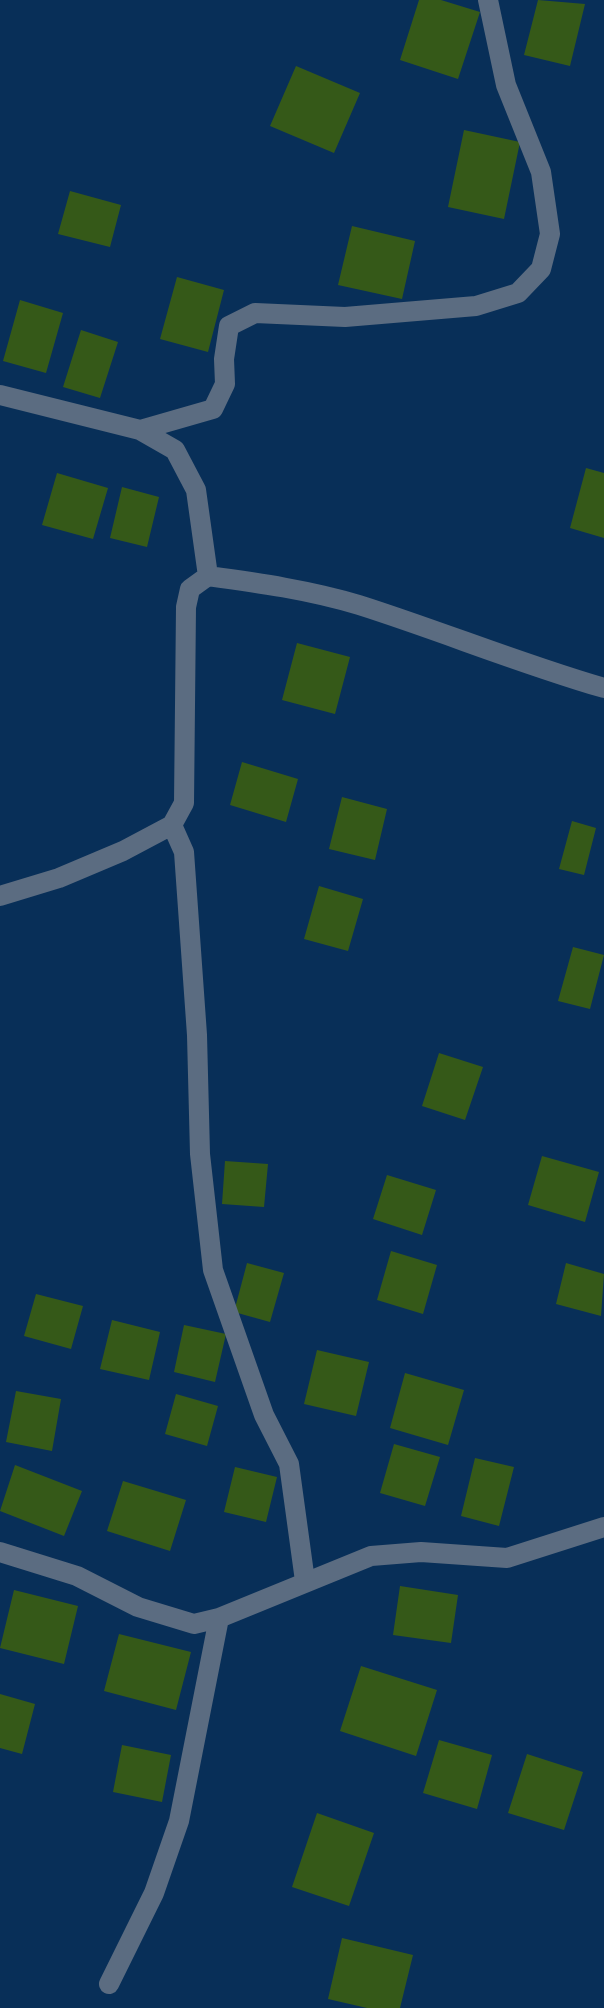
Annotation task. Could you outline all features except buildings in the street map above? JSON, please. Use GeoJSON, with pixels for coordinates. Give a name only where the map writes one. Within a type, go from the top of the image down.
{"type":"FeatureCollection","features":[{"type":"Feature","properties":{"kind":"street"},"geometry":{"type":"LineString","coordinates":[[140,430],[213,409],[225,384],[224,359],[229,326],[255,313],[345,317],[476,306],[518,293],[541,269],[550,234],[541,172],[506,85],[488,0]]}},
{"type":"Feature","properties":{"kind":"street"},"geometry":{"type":"LineString","coordinates":[[0,395],[140,430],[175,450],[196,490],[208,576]]}},
{"type":"Feature","properties":{"kind":"street"},"geometry":{"type":"LineString","coordinates":[[0,896],[59,878],[172,825],[181,815],[184,803],[186,607],[190,589],[208,576],[291,588],[360,605],[522,664],[604,688]]}},
{"type":"Feature","properties":{"kind":"street"},"geometry":{"type":"LineString","coordinates":[[172,825],[184,852],[197,1035],[200,1154],[213,1270],[264,1415],[289,1464],[305,1581]]}},
{"type":"Feature","properties":{"kind":"street"},"geometry":{"type":"LineString","coordinates":[[0,1552],[77,1576],[138,1607],[194,1624],[219,1618],[371,1556],[421,1552],[507,1558],[604,1527]]}},
{"type":"Feature","properties":{"kind":"street"},"geometry":{"type":"LineString","coordinates":[[109,1984],[154,1893],[179,1821],[219,1618]]}}]}
